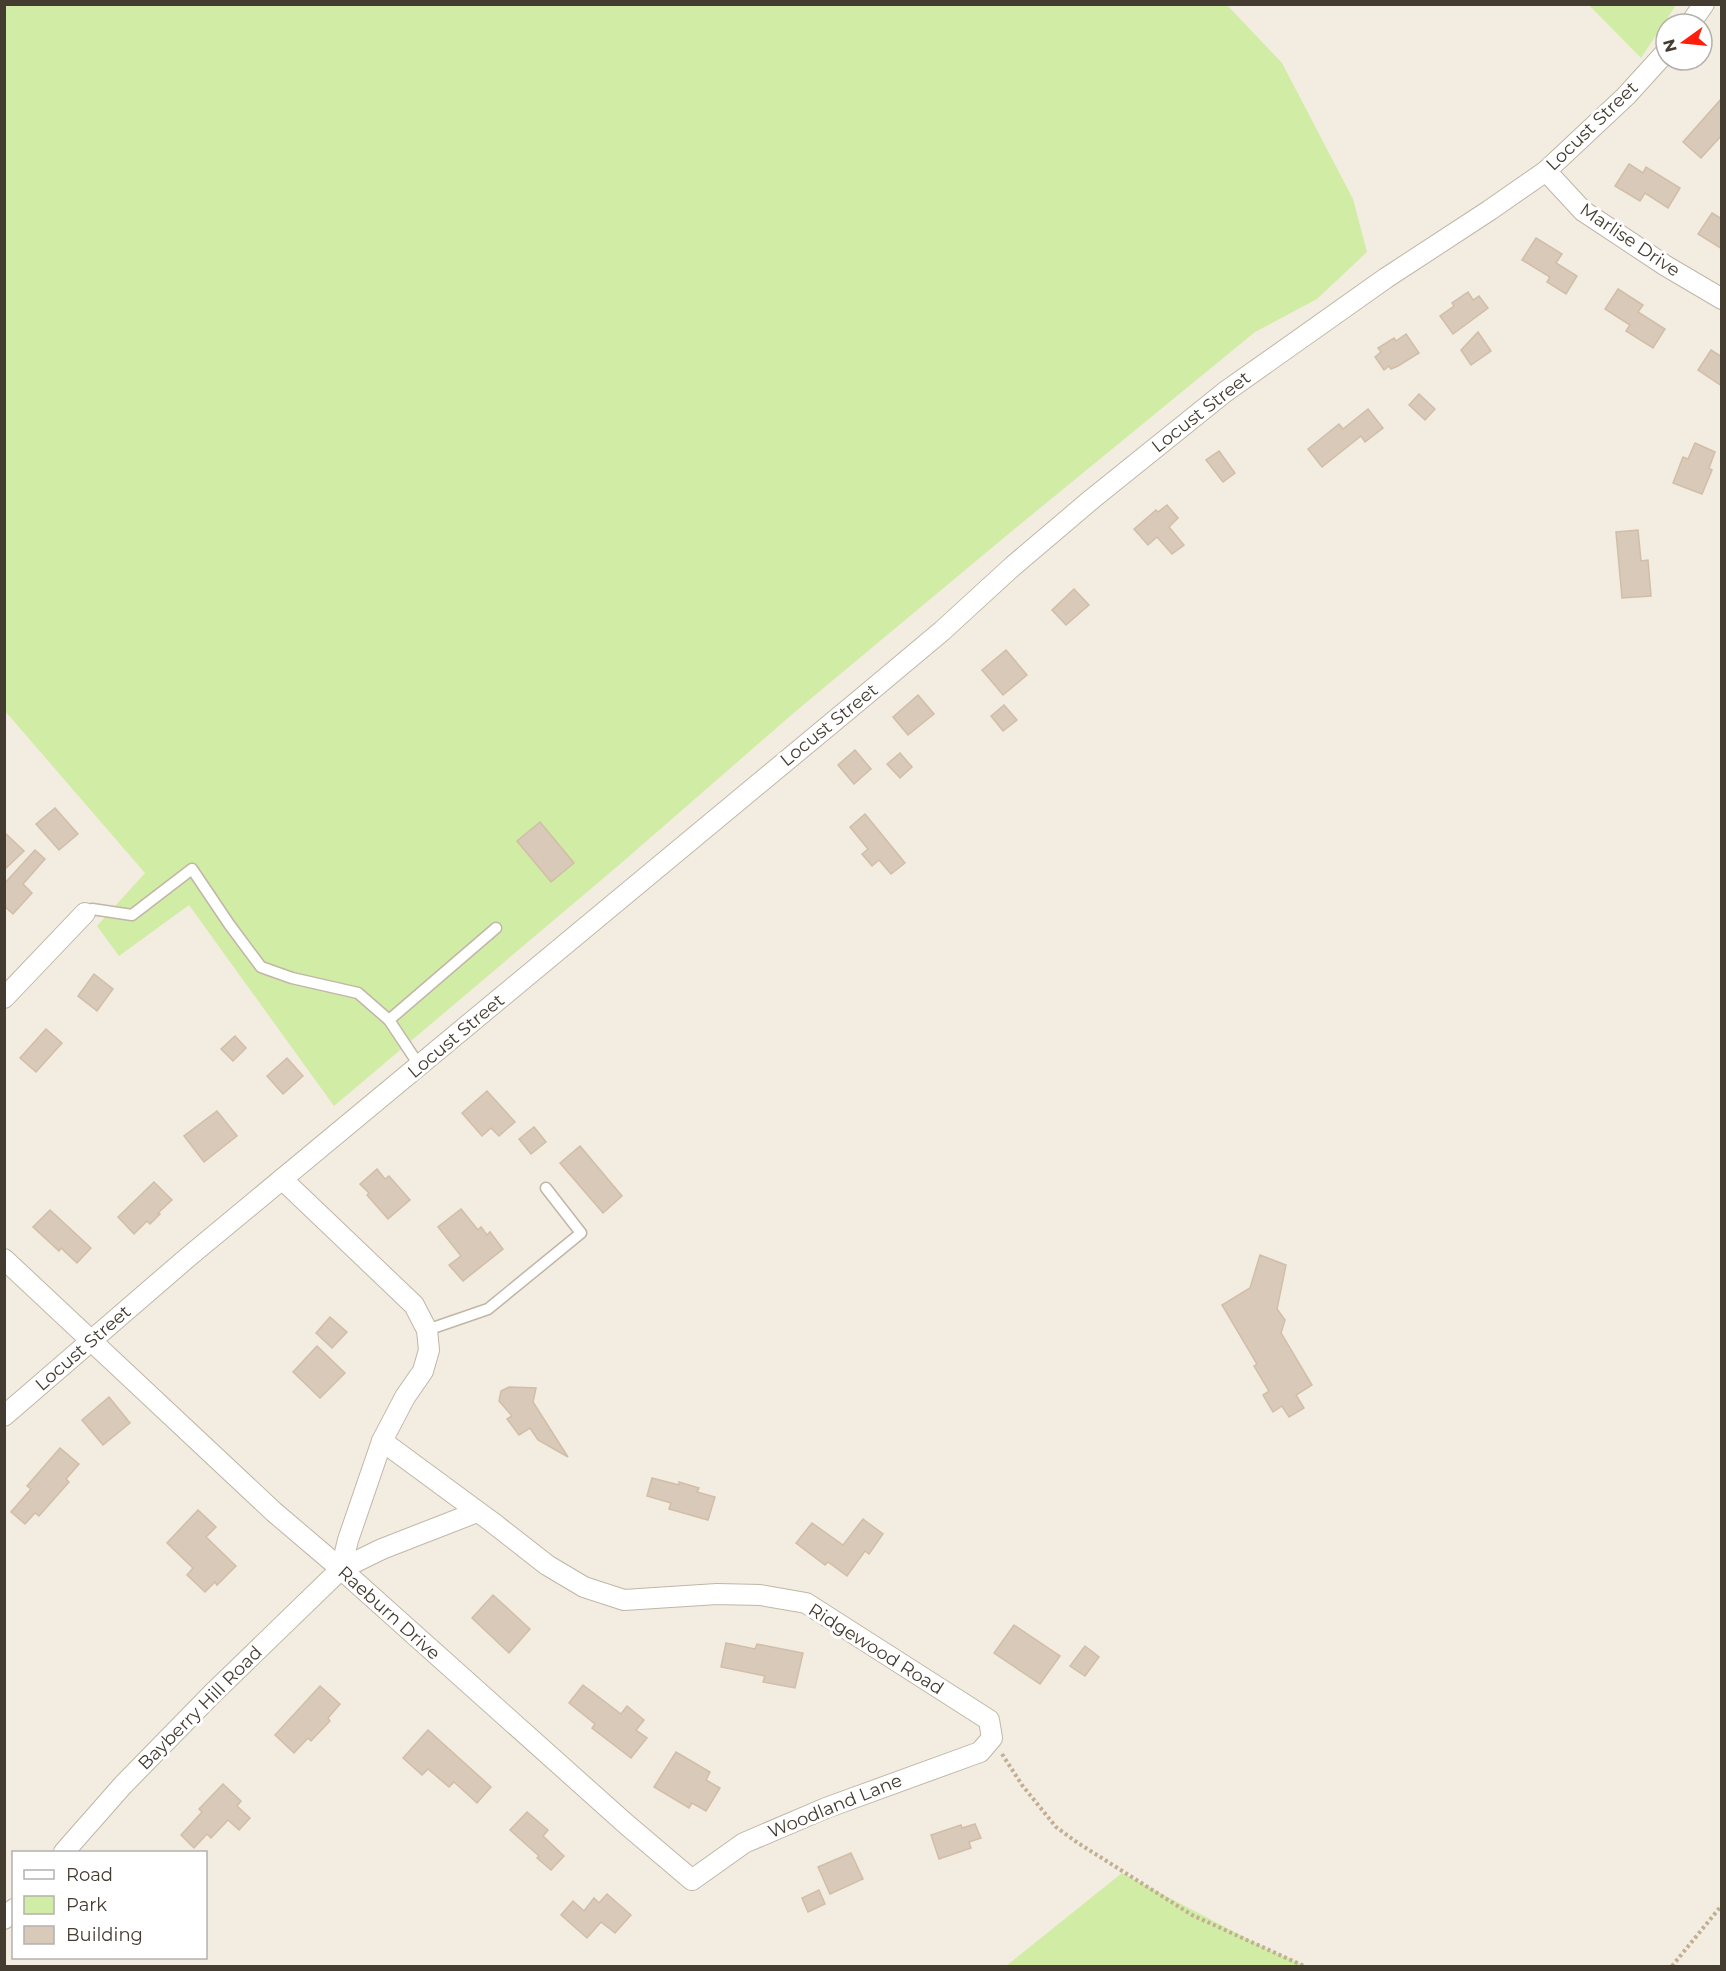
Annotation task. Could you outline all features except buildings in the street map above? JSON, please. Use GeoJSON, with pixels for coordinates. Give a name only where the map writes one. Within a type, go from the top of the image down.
{"type":"FeatureCollection","features":[{"type":"Feature","properties":{"kind":"street","name":"Locust Street"},"geometry":{"type":"LineString","coordinates":[[4,1416],[282,1179],[871,691],[942,631],[1013,566],[1170,435],[1313,329],[1546,171],[1626,96],[1654,65]]}},
{"type":"Feature","properties":{"kind":"street","name":"Marlise Drive"},"geometry":{"type":"LineString","coordinates":[[1546,171],[1583,211],[1666,266],[1722,299]]}},
{"type":"Feature","properties":{"kind":"street"},"geometry":{"type":"LineString","coordinates":[[4,998],[85,913]]}},
{"type":"Feature","properties":{"kind":"street"},"geometry":{"type":"LineString","coordinates":[[282,1179],[414,1305],[427,1330],[429,1350],[423,1371],[405,1397],[382,1441],[348,1540],[341,1569]]}},
{"type":"Feature","properties":{"kind":"street","name":"Raeburn Drive"},"geometry":{"type":"LineString","coordinates":[[4,1259],[274,1512],[692,1880]]}},
{"type":"Feature","properties":{"kind":"street","name":"Ridgewood Road"},"geometry":{"type":"LineString","coordinates":[[382,1441],[547,1565],[584,1587],[624,1600],[717,1594],[760,1594],[806,1603],[989,1720],[989,1742]]}},
{"type":"Feature","properties":{"kind":"street","name":"Bayberry Hill Road"},"geometry":{"type":"LineString","coordinates":[[65,1851],[123,1785],[213,1693],[341,1569],[382,1549],[477,1512]]}},
{"type":"Feature","properties":{"kind":"street","name":"Woodland Lane"},"geometry":{"type":"LineString","coordinates":[[692,1880],[744,1843],[837,1803],[980,1752],[989,1742]]}},
{"type":"Feature","properties":{"kind":"lane"},"geometry":{"type":"LineString","coordinates":[[85,913],[92,909],[132,915],[192,868],[261,967],[292,978],[358,993],[389,1020],[419,1065]]}},
{"type":"Feature","properties":{"kind":"lane"},"geometry":{"type":"LineString","coordinates":[[389,1020],[496,928]]}},
{"type":"Feature","properties":{"kind":"lane"},"geometry":{"type":"LineString","coordinates":[[427,1330],[488,1309],[581,1233],[546,1188]]}},
{"type":"Feature","properties":{"kind":"path"},"geometry":{"type":"LineString","coordinates":[[989,1742],[1056,1827],[1078,1843],[1192,1915],[1304,1966]]}},
{"type":"Feature","properties":{"kind":"path"},"geometry":{"type":"LineString","coordinates":[[1672,1966],[1722,1905]]}},
{"type":"Feature","properties":{"kind":"green space"},"geometry":{"type":"Polygon","coordinates":[[[4,5],[1227,5],[1282,63],[1353,199],[1367,252],[1317,299],[1255,332],[1012,531],[796,711],[619,865],[334,1106],[189,905],[119,956],[97,926],[145,873],[5,711],[4,5]]]}},
{"type":"Feature","properties":{"kind":"green space"},"geometry":{"type":"Polygon","coordinates":[[[1589,5],[1676,5],[1671,12],[1654,12],[1654,38],[1641,58],[1589,5]]]}},
{"type":"Feature","properties":{"kind":"green space"},"geometry":{"type":"Polygon","coordinates":[[[1122,1873],[1267,1949],[1306,1966],[1006,1966],[1122,1873]]]}}]}
